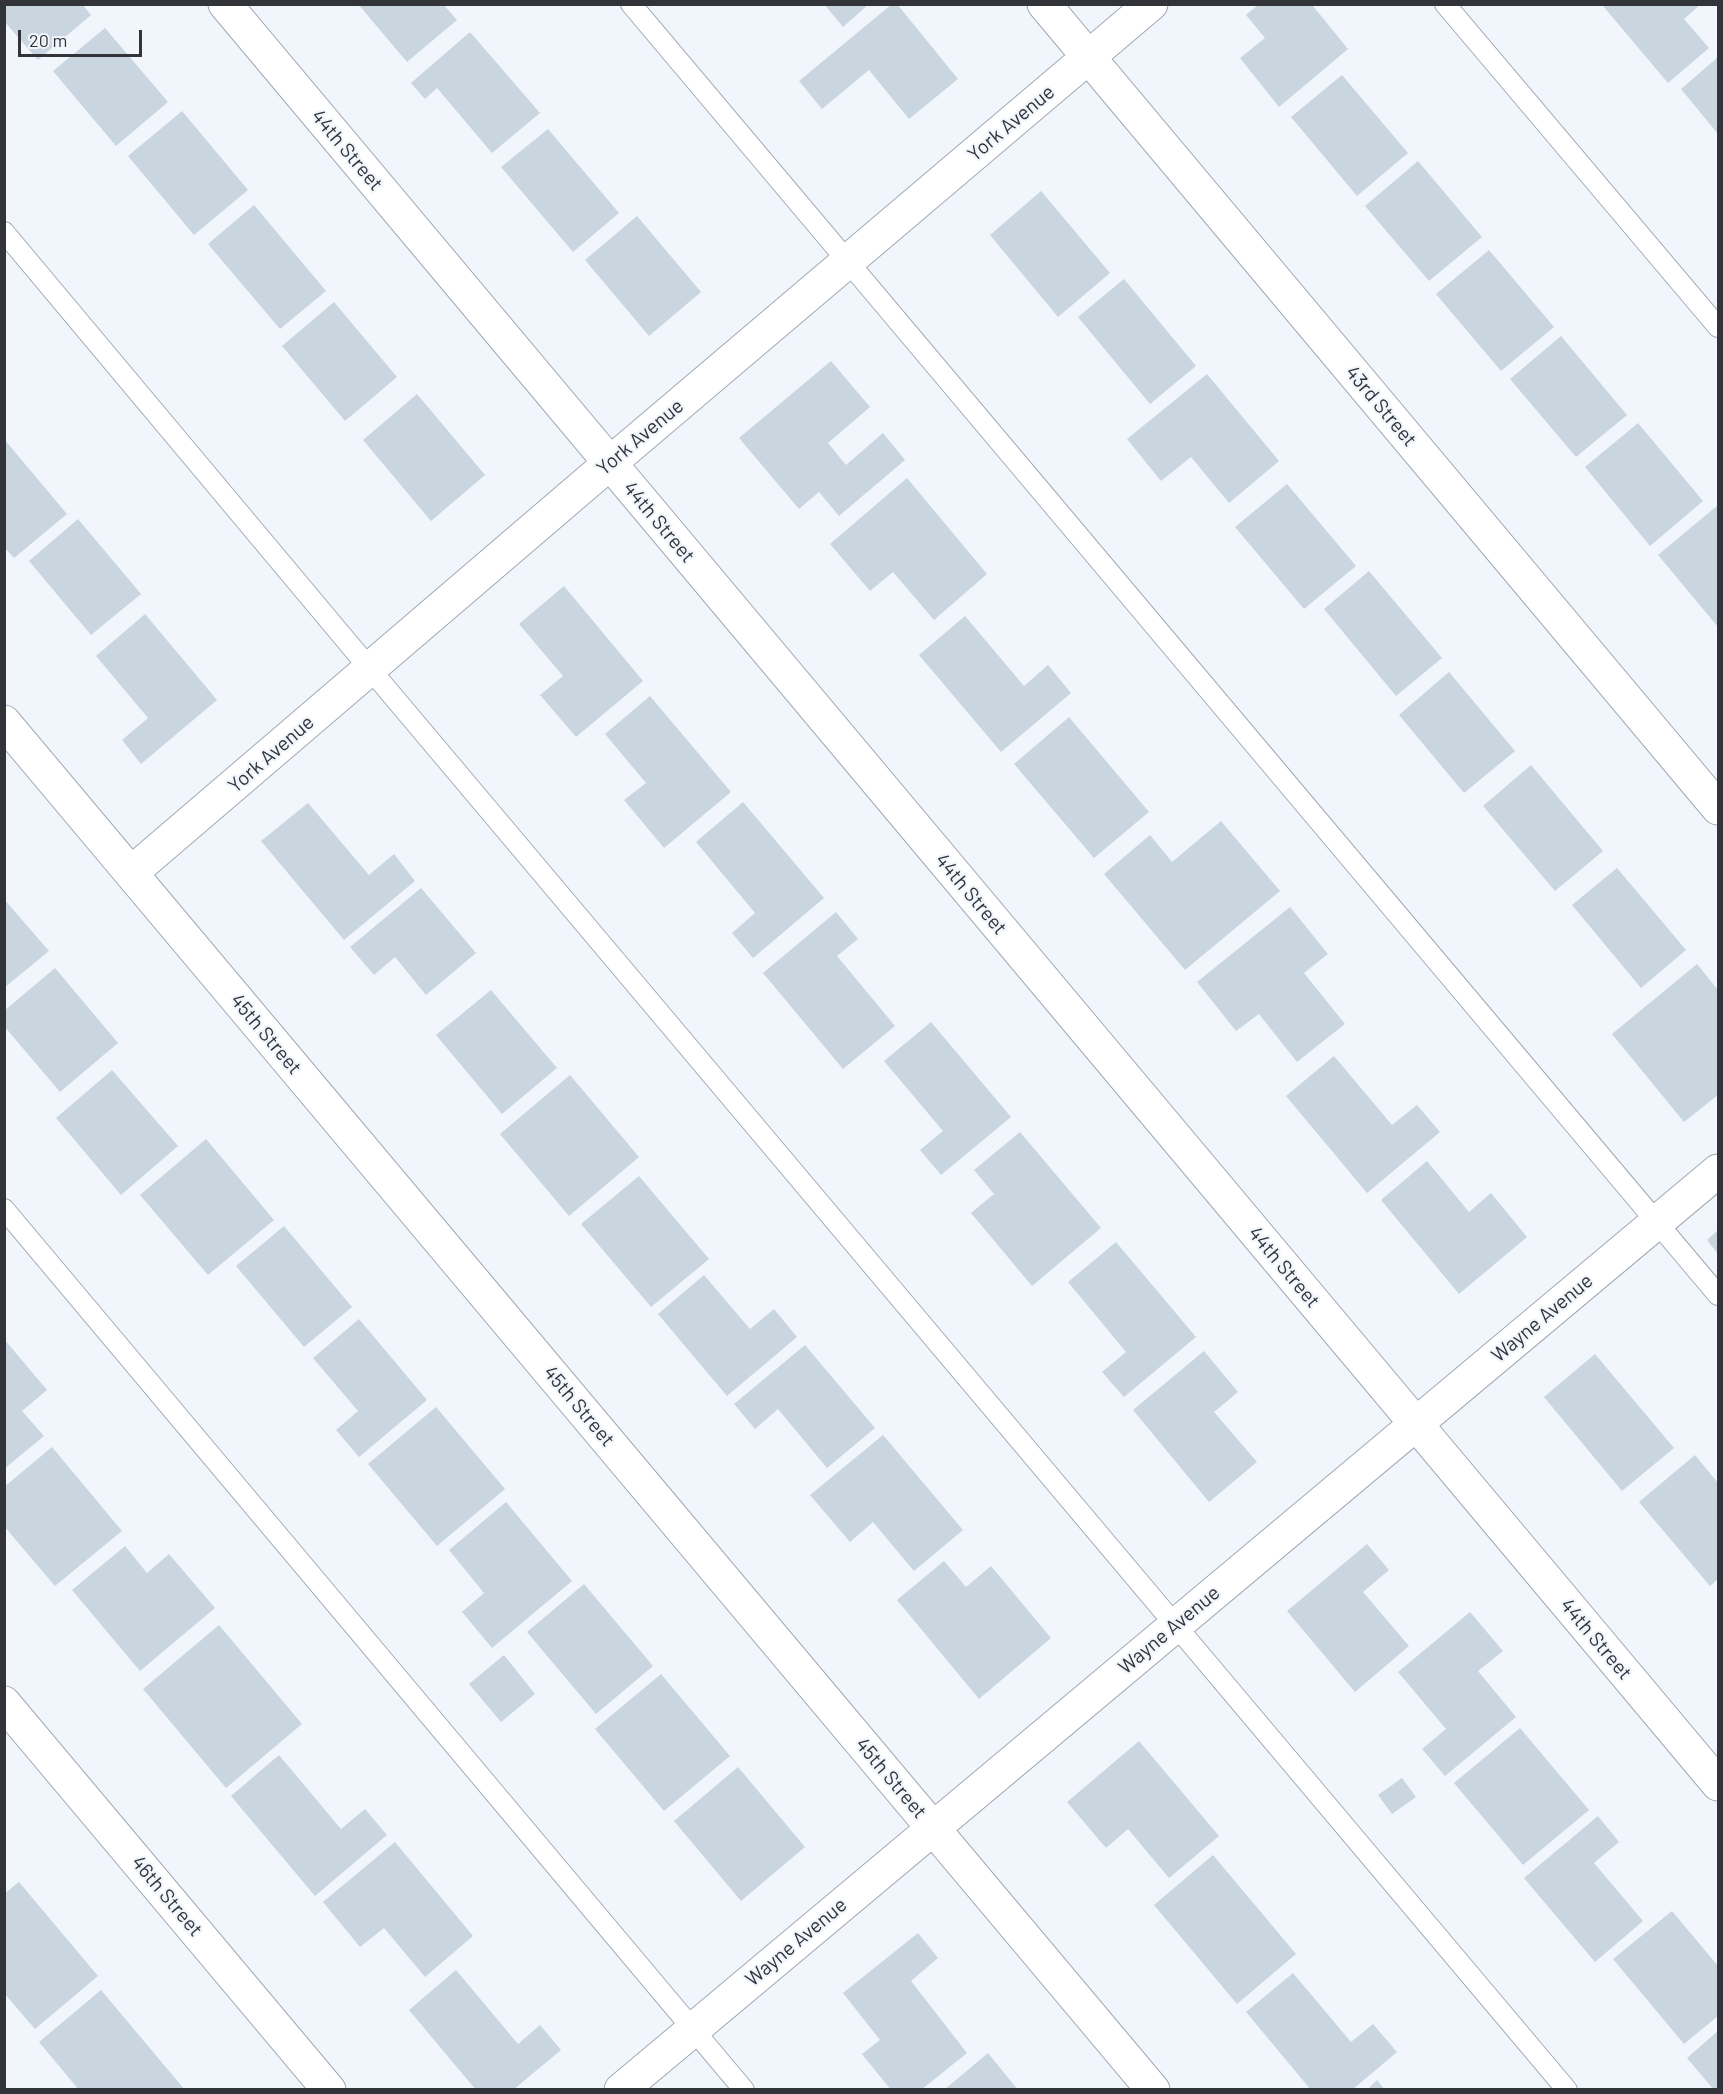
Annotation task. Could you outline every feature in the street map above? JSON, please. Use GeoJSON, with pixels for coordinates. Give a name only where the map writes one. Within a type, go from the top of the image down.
{"type":"FeatureCollection","features":[{"type":"Feature","properties":{"kind":"street","name":"44th Street"},"geometry":{"type":"LineString","coordinates":[[225,4],[1719,1784]]}},
{"type":"Feature","properties":{"kind":"street","name":"43rd Street"},"geometry":{"type":"LineString","coordinates":[[1044,4],[1719,808]]}},
{"type":"Feature","properties":{"kind":"street","name":"York Avenue"},"geometry":{"type":"LineString","coordinates":[[131,873],[609,463],[1151,4]]}},
{"type":"Feature","properties":{"kind":"street","name":"45th Street"},"geometry":{"type":"LineString","coordinates":[[4,722],[1153,2090]]}},
{"type":"Feature","properties":{"kind":"street","name":"Wayne Avenue"},"geometry":{"type":"LineString","coordinates":[[621,2090],[1719,1172]]}},
{"type":"Feature","properties":{"kind":"street","name":"46th Street"},"geometry":{"type":"LineString","coordinates":[[4,1703],[329,2090]]}},
{"type":"Feature","properties":{"kind":"lane"},"geometry":{"type":"LineString","coordinates":[[632,4],[1719,1295]]}},
{"type":"Feature","properties":{"kind":"lane"},"geometry":{"type":"LineString","coordinates":[[1445,4],[1719,327]]}},
{"type":"Feature","properties":{"kind":"lane"},"geometry":{"type":"LineString","coordinates":[[4,232],[1567,2090]]}},
{"type":"Feature","properties":{"kind":"lane"},"geometry":{"type":"LineString","coordinates":[[4,1209],[744,2090]]}},
{"type":"Feature","properties":{"kind":"building"},"geometry":{"type":"Polygon","coordinates":[[[4,4],[82,4],[91,15],[38,60],[4,21],[4,4]]]}},
{"type":"Feature","properties":{"kind":"building"},"geometry":{"type":"Polygon","coordinates":[[[358,4],[443,4],[457,20],[407,62],[358,4]]]}},
{"type":"Feature","properties":{"kind":"building"},"geometry":{"type":"Polygon","coordinates":[[[824,4],[869,4],[843,27],[824,4]]]}},
{"type":"Feature","properties":{"kind":"building"},"geometry":{"type":"Polygon","coordinates":[[[892,4],[897,4],[958,79],[909,119],[869,70],[822,109],[799,81],[892,4]]]}},
{"type":"Feature","properties":{"kind":"building"},"geometry":{"type":"Polygon","coordinates":[[[1259,4],[1315,4],[1313,6],[1348,49],[1279,107],[1240,58],[1265,38],[1246,15],[1259,4]]]}},
{"type":"Feature","properties":{"kind":"building"},"geometry":{"type":"Polygon","coordinates":[[[1605,4],[1701,4],[1684,19],[1709,48],[1668,83],[1603,6],[1605,4]]]}},
{"type":"Feature","properties":{"kind":"building"},"geometry":{"type":"Polygon","coordinates":[[[105,28],[168,102],[116,146],[53,71],[105,28]]]}},
{"type":"Feature","properties":{"kind":"building"},"geometry":{"type":"Polygon","coordinates":[[[470,32],[540,113],[492,153],[437,88],[425,99],[411,83],[470,32]]]}},
{"type":"Feature","properties":{"kind":"building"},"geometry":{"type":"Polygon","coordinates":[[[1718,57],[1718,134],[1681,89],[1718,57]]]}},
{"type":"Feature","properties":{"kind":"building"},"geometry":{"type":"Polygon","coordinates":[[[1342,75],[1408,153],[1357,196],[1291,117],[1342,75]]]}},
{"type":"Feature","properties":{"kind":"building"},"geometry":{"type":"Polygon","coordinates":[[[182,111],[248,190],[194,235],[128,156],[182,111]]]}},
{"type":"Feature","properties":{"kind":"building"},"geometry":{"type":"Polygon","coordinates":[[[548,129],[619,213],[573,252],[501,167],[548,129]]]}},
{"type":"Feature","properties":{"kind":"building"},"geometry":{"type":"Polygon","coordinates":[[[1418,161],[1482,237],[1429,281],[1365,206],[1418,161]]]}},
{"type":"Feature","properties":{"kind":"building"},"geometry":{"type":"Polygon","coordinates":[[[1041,191],[1110,273],[1058,317],[990,235],[1041,191]]]}},
{"type":"Feature","properties":{"kind":"building"},"geometry":{"type":"Polygon","coordinates":[[[254,205],[326,291],[280,329],[208,244],[254,205]]]}},
{"type":"Feature","properties":{"kind":"building"},"geometry":{"type":"Polygon","coordinates":[[[637,216],[701,292],[649,336],[585,260],[637,216]]]}},
{"type":"Feature","properties":{"kind":"building"},"geometry":{"type":"Polygon","coordinates":[[[1489,250],[1554,327],[1501,371],[1436,294],[1489,250]]]}},
{"type":"Feature","properties":{"kind":"building"},"geometry":{"type":"Polygon","coordinates":[[[1124,279],[1196,366],[1150,404],[1078,317],[1124,279]]]}},
{"type":"Feature","properties":{"kind":"building"},"geometry":{"type":"Polygon","coordinates":[[[334,302],[397,377],[345,421],[282,346],[334,302]]]}},
{"type":"Feature","properties":{"kind":"building"},"geometry":{"type":"Polygon","coordinates":[[[1561,336],[1627,415],[1576,457],[1510,379],[1561,336]]]}},
{"type":"Feature","properties":{"kind":"building"},"geometry":{"type":"Polygon","coordinates":[[[831,361],[870,407],[828,443],[846,465],[883,433],[905,460],[839,516],[819,492],[799,509],[739,438],[831,361]]]}},
{"type":"Feature","properties":{"kind":"building"},"geometry":{"type":"Polygon","coordinates":[[[1207,374],[1279,461],[1229,503],[1191,457],[1161,481],[1127,439],[1207,374]]]}},
{"type":"Feature","properties":{"kind":"building"},"geometry":{"type":"Polygon","coordinates":[[[417,394],[485,475],[431,521],[363,440],[417,394]]]}},
{"type":"Feature","properties":{"kind":"building"},"geometry":{"type":"Polygon","coordinates":[[[1638,423],[1703,501],[1650,546],[1585,467],[1638,423]]]}},
{"type":"Feature","properties":{"kind":"building"},"geometry":{"type":"Polygon","coordinates":[[[4,439],[67,514],[14,558],[4,547],[4,439]]]}},
{"type":"Feature","properties":{"kind":"building"},"geometry":{"type":"Polygon","coordinates":[[[907,478],[987,574],[934,620],[893,572],[870,591],[830,544],[907,478]]]}},
{"type":"Feature","properties":{"kind":"building"},"geometry":{"type":"Polygon","coordinates":[[[1287,484],[1356,566],[1304,609],[1235,527],[1287,484]]]}},
{"type":"Feature","properties":{"kind":"building"},"geometry":{"type":"Polygon","coordinates":[[[1718,505],[1718,627],[1658,555],[1718,505]]]}},
{"type":"Feature","properties":{"kind":"building"},"geometry":{"type":"Polygon","coordinates":[[[78,519],[141,594],[91,635],[29,561],[78,519]]]}},
{"type":"Feature","properties":{"kind":"building"},"geometry":{"type":"Polygon","coordinates":[[[1369,571],[1442,658],[1396,696],[1324,609],[1369,571]]]}},
{"type":"Feature","properties":{"kind":"building"},"geometry":{"type":"Polygon","coordinates":[[[564,586],[643,681],[576,737],[540,695],[563,676],[519,624],[564,586]]]}},
{"type":"Feature","properties":{"kind":"building"},"geometry":{"type":"Polygon","coordinates":[[[145,614],[217,700],[141,764],[122,740],[148,718],[96,656],[145,614]]]}},
{"type":"Feature","properties":{"kind":"building"},"geometry":{"type":"Polygon","coordinates":[[[965,616],[1024,686],[1048,665],[1071,693],[1001,752],[919,655],[965,616]]]}},
{"type":"Feature","properties":{"kind":"building"},"geometry":{"type":"Polygon","coordinates":[[[1449,672],[1515,751],[1464,793],[1399,715],[1449,672]]]}},
{"type":"Feature","properties":{"kind":"building"},"geometry":{"type":"Polygon","coordinates":[[[650,696],[731,792],[664,848],[624,800],[646,783],[605,734],[650,696]]]}},
{"type":"Feature","properties":{"kind":"building"},"geometry":{"type":"Polygon","coordinates":[[[1069,717],[1149,812],[1094,858],[1014,764],[1069,717]]]}},
{"type":"Feature","properties":{"kind":"building"},"geometry":{"type":"Polygon","coordinates":[[[1531,765],[1603,851],[1555,891],[1483,806],[1531,765]]]}},
{"type":"Feature","properties":{"kind":"building"},"geometry":{"type":"Polygon","coordinates":[[[743,802],[824,898],[753,958],[732,933],[755,913],[696,842],[743,802]]]}},
{"type":"Feature","properties":{"kind":"building"},"geometry":{"type":"Polygon","coordinates":[[[308,803],[369,875],[394,854],[415,881],[344,940],[261,841],[308,803]]]}},
{"type":"Feature","properties":{"kind":"building"},"geometry":{"type":"Polygon","coordinates":[[[1221,821],[1280,891],[1185,970],[1104,874],[1150,835],[1172,862],[1221,821]]]}},
{"type":"Feature","properties":{"kind":"building"},"geometry":{"type":"Polygon","coordinates":[[[1617,868],[1686,950],[1641,988],[1572,905],[1617,868]]]}},
{"type":"Feature","properties":{"kind":"building"},"geometry":{"type":"Polygon","coordinates":[[[421,888],[476,953],[426,995],[395,957],[374,975],[350,947],[421,888]]]}},
{"type":"Feature","properties":{"kind":"building"},"geometry":{"type":"Polygon","coordinates":[[[4,899],[49,951],[4,988],[4,899]]]}},
{"type":"Feature","properties":{"kind":"building"},"geometry":{"type":"Polygon","coordinates":[[[1290,907],[1328,954],[1304,973],[1345,1024],[1297,1062],[1259,1014],[1236,1031],[1197,982],[1290,907]]]}},
{"type":"Feature","properties":{"kind":"building"},"geometry":{"type":"Polygon","coordinates":[[[836,912],[858,939],[837,956],[895,1026],[843,1069],[763,973],[836,912]]]}},
{"type":"Feature","properties":{"kind":"building"},"geometry":{"type":"Polygon","coordinates":[[[1697,964],[1718,990],[1718,1095],[1684,1122],[1612,1034],[1697,964]]]}},
{"type":"Feature","properties":{"kind":"building"},"geometry":{"type":"Polygon","coordinates":[[[55,968],[118,1043],[60,1092],[4,1026],[4,1011],[55,968]]]}},
{"type":"Feature","properties":{"kind":"building"},"geometry":{"type":"Polygon","coordinates":[[[491,990],[557,1068],[502,1114],[436,1035],[491,990]]]}},
{"type":"Feature","properties":{"kind":"building"},"geometry":{"type":"Polygon","coordinates":[[[931,1022],[1011,1117],[941,1175],[920,1150],[943,1131],[884,1061],[931,1022]]]}},
{"type":"Feature","properties":{"kind":"building"},"geometry":{"type":"Polygon","coordinates":[[[1334,1056],[1392,1125],[1417,1105],[1440,1132],[1367,1193],[1286,1096],[1334,1056]]]}},
{"type":"Feature","properties":{"kind":"building"},"geometry":{"type":"Polygon","coordinates":[[[112,1070],[178,1146],[121,1195],[56,1118],[112,1070]]]}},
{"type":"Feature","properties":{"kind":"building"},"geometry":{"type":"Polygon","coordinates":[[[570,1075],[639,1157],[569,1216],[500,1134],[570,1075]]]}},
{"type":"Feature","properties":{"kind":"building"},"geometry":{"type":"Polygon","coordinates":[[[1020,1132],[1101,1228],[1032,1286],[971,1213],[994,1194],[974,1170],[1020,1132]]]}},
{"type":"Feature","properties":{"kind":"building"},"geometry":{"type":"Polygon","coordinates":[[[206,1139],[274,1220],[208,1275],[140,1195],[206,1139]]]}},
{"type":"Feature","properties":{"kind":"building"},"geometry":{"type":"Polygon","coordinates":[[[1427,1161],[1469,1212],[1491,1193],[1527,1237],[1459,1294],[1381,1200],[1427,1161]]]}},
{"type":"Feature","properties":{"kind":"building"},"geometry":{"type":"Polygon","coordinates":[[[639,1176],[709,1259],[651,1307],[581,1224],[639,1176]]]}},
{"type":"Feature","properties":{"kind":"building"},"geometry":{"type":"Polygon","coordinates":[[[284,1226],[352,1307],[304,1347],[236,1266],[284,1226]]]}},
{"type":"Feature","properties":{"kind":"building"},"geometry":{"type":"Polygon","coordinates":[[[1718,1230],[1718,1254],[1707,1240],[1718,1230]]]}},
{"type":"Feature","properties":{"kind":"building"},"geometry":{"type":"Polygon","coordinates":[[[1116,1242],[1196,1337],[1124,1397],[1102,1372],[1126,1352],[1068,1282],[1116,1242]]]}},
{"type":"Feature","properties":{"kind":"building"},"geometry":{"type":"Polygon","coordinates":[[[704,1275],[750,1329],[774,1309],[797,1337],[727,1396],[658,1314],[704,1275]]]}},
{"type":"Feature","properties":{"kind":"building"},"geometry":{"type":"Polygon","coordinates":[[[359,1319],[427,1400],[359,1457],[336,1430],[358,1411],[313,1358],[359,1319]]]}},
{"type":"Feature","properties":{"kind":"building"},"geometry":{"type":"Polygon","coordinates":[[[4,1339],[47,1390],[22,1411],[44,1436],[4,1469],[4,1339]]]}},
{"type":"Feature","properties":{"kind":"building"},"geometry":{"type":"Polygon","coordinates":[[[805,1345],[875,1428],[827,1468],[778,1409],[755,1429],[734,1404],[805,1345]]]}},
{"type":"Feature","properties":{"kind":"building"},"geometry":{"type":"Polygon","coordinates":[[[1204,1351],[1238,1392],[1214,1412],[1257,1462],[1209,1502],[1133,1410],[1204,1351]]]}},
{"type":"Feature","properties":{"kind":"building"},"geometry":{"type":"Polygon","coordinates":[[[1595,1354],[1674,1448],[1622,1491],[1544,1397],[1595,1354]]]}},
{"type":"Feature","properties":{"kind":"building"},"geometry":{"type":"Polygon","coordinates":[[[436,1407],[505,1489],[437,1546],[368,1464],[436,1407]]]}},
{"type":"Feature","properties":{"kind":"building"},"geometry":{"type":"Polygon","coordinates":[[[883,1435],[963,1530],[914,1571],[873,1522],[850,1542],[810,1495],[883,1435]]]}},
{"type":"Feature","properties":{"kind":"building"},"geometry":{"type":"Polygon","coordinates":[[[52,1447],[122,1531],[55,1586],[4,1526],[4,1487],[52,1447]]]}},
{"type":"Feature","properties":{"kind":"building"},"geometry":{"type":"Polygon","coordinates":[[[1695,1455],[1718,1483],[1718,1579],[1710,1586],[1639,1502],[1695,1455]]]}},
{"type":"Feature","properties":{"kind":"building"},"geometry":{"type":"Polygon","coordinates":[[[506,1502],[572,1581],[492,1648],[462,1612],[484,1593],[449,1550],[506,1502]]]}},
{"type":"Feature","properties":{"kind":"building"},"geometry":{"type":"Polygon","coordinates":[[[1367,1544],[1389,1570],[1363,1592],[1409,1646],[1355,1692],[1287,1611],[1367,1544]]]}},
{"type":"Feature","properties":{"kind":"building"},"geometry":{"type":"Polygon","coordinates":[[[125,1546],[147,1573],[169,1554],[215,1608],[140,1671],[72,1590],[125,1546]]]}},
{"type":"Feature","properties":{"kind":"building"},"geometry":{"type":"Polygon","coordinates":[[[944,1561],[966,1587],[991,1566],[1051,1638],[979,1699],[897,1600],[944,1561]]]}},
{"type":"Feature","properties":{"kind":"building"},"geometry":{"type":"Polygon","coordinates":[[[584,1584],[653,1666],[596,1714],[527,1632],[584,1584]]]}},
{"type":"Feature","properties":{"kind":"building"},"geometry":{"type":"Polygon","coordinates":[[[1470,1612],[1503,1651],[1478,1671],[1516,1717],[1445,1776],[1422,1749],[1446,1729],[1398,1672],[1470,1612]]]}},
{"type":"Feature","properties":{"kind":"building"},"geometry":{"type":"Polygon","coordinates":[[[219,1625],[302,1724],[226,1788],[143,1689],[219,1625]]]}},
{"type":"Feature","properties":{"kind":"building"},"geometry":{"type":"Polygon","coordinates":[[[504,1655],[535,1694],[501,1722],[469,1684],[504,1655]]]}},
{"type":"Feature","properties":{"kind":"building"},"geometry":{"type":"Polygon","coordinates":[[[661,1674],[730,1756],[664,1811],[595,1729],[661,1674]]]}},
{"type":"Feature","properties":{"kind":"building"},"geometry":{"type":"Polygon","coordinates":[[[1520,1728],[1589,1810],[1523,1865],[1454,1783],[1520,1728]]]}},
{"type":"Feature","properties":{"kind":"building"},"geometry":{"type":"Polygon","coordinates":[[[1139,1741],[1219,1836],[1169,1878],[1128,1829],[1106,1848],[1067,1802],[1139,1741]]]}},
{"type":"Feature","properties":{"kind":"building"},"geometry":{"type":"Polygon","coordinates":[[[279,1755],[341,1829],[365,1809],[387,1835],[315,1896],[231,1796],[279,1755]]]}},
{"type":"Feature","properties":{"kind":"building"},"geometry":{"type":"Polygon","coordinates":[[[738,1767],[805,1847],[741,1901],[674,1821],[738,1767]]]}},
{"type":"Feature","properties":{"kind":"building"},"geometry":{"type":"Polygon","coordinates":[[[1402,1778],[1416,1797],[1392,1814],[1378,1795],[1402,1778]]]}},
{"type":"Feature","properties":{"kind":"building"},"geometry":{"type":"Polygon","coordinates":[[[1598,1816],[1619,1842],[1594,1863],[1643,1921],[1595,1962],[1524,1878],[1598,1816]]]}},
{"type":"Feature","properties":{"kind":"building"},"geometry":{"type":"Polygon","coordinates":[[[395,1842],[473,1936],[425,1977],[384,1928],[360,1947],[323,1902],[395,1842]]]}},
{"type":"Feature","properties":{"kind":"building"},"geometry":{"type":"Polygon","coordinates":[[[1213,1855],[1296,1954],[1237,2004],[1154,1905],[1213,1855]]]}},
{"type":"Feature","properties":{"kind":"building"},"geometry":{"type":"Polygon","coordinates":[[[19,1882],[98,1976],[35,2029],[4,1993],[4,1894],[19,1882]]]}},
{"type":"Feature","properties":{"kind":"building"},"geometry":{"type":"Polygon","coordinates":[[[1672,1911],[1718,1966],[1718,2016],[1684,2044],[1613,1959],[1672,1911]]]}},
{"type":"Feature","properties":{"kind":"building"},"geometry":{"type":"Polygon","coordinates":[[[918,1933],[938,1958],[911,1981],[967,2053],[921,2090],[891,2090],[862,2054],[880,2040],[843,1993],[918,1933]]]}},
{"type":"Feature","properties":{"kind":"building"},"geometry":{"type":"Polygon","coordinates":[[[456,1970],[518,2044],[540,2025],[561,2050],[513,2090],[476,2090],[409,2010],[456,1970]]]}},
{"type":"Feature","properties":{"kind":"building"},"geometry":{"type":"Polygon","coordinates":[[[1293,1973],[1351,2042],[1373,2024],[1397,2052],[1352,2090],[1311,2090],[1246,2012],[1293,1973]]]}},
{"type":"Feature","properties":{"kind":"building"},"geometry":{"type":"Polygon","coordinates":[[[101,1990],[185,2090],[79,2090],[39,2042],[101,1990]]]}},
{"type":"Feature","properties":{"kind":"building"},"geometry":{"type":"Polygon","coordinates":[[[1718,2031],[1718,2090],[1714,2090],[1687,2058],[1718,2031]]]}},
{"type":"Feature","properties":{"kind":"building"},"geometry":{"type":"Polygon","coordinates":[[[988,2053],[1018,2090],[944,2090],[988,2053]]]}},
{"type":"Feature","properties":{"kind":"building"},"geometry":{"type":"Polygon","coordinates":[[[1377,2080],[1385,2090],[1367,2090],[1377,2080]]]}}]}
